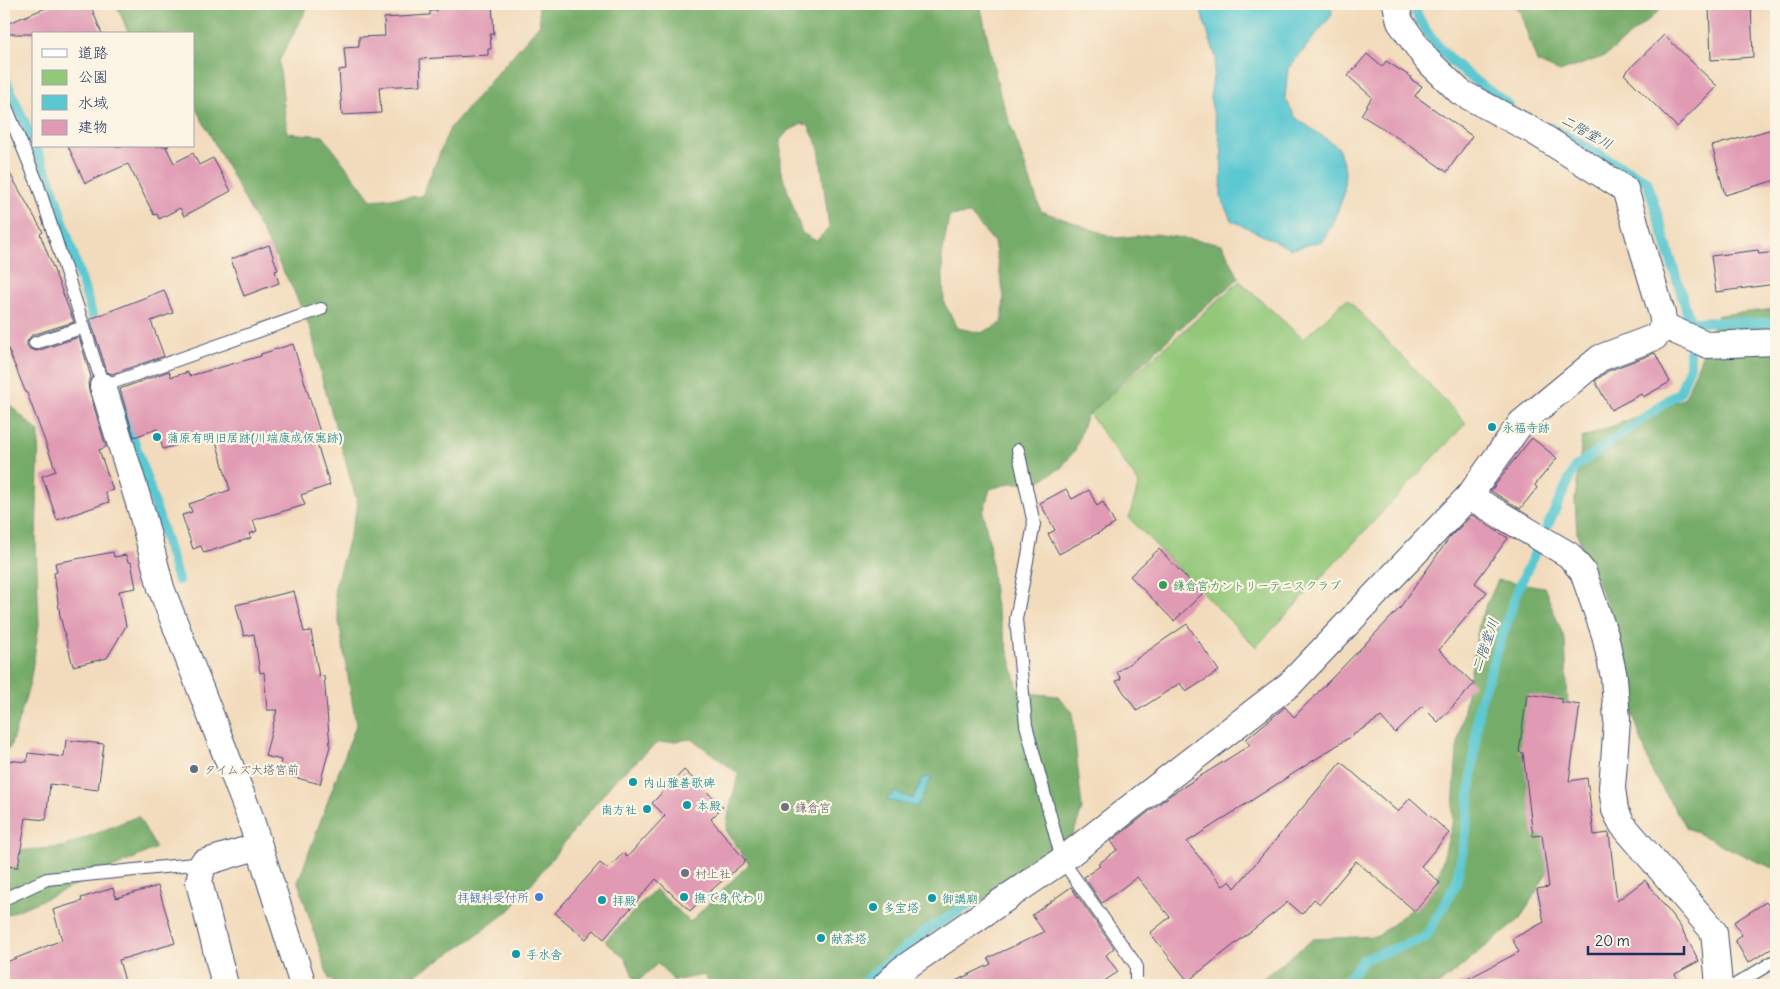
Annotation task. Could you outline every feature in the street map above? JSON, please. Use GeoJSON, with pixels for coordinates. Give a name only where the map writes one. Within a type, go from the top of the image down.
{"type":"FeatureCollection","features":[{"type":"Feature","properties":{"kind":"street"},"geometry":{"type":"LineString","coordinates":[[886,985],[901,970],[1062,860],[1290,684],[1469,496],[1521,423],[1600,358],[1655,337],[1664,326],[1625,189],[1535,132],[1460,92],[1427,60],[1400,22],[1396,4]]}},
{"type":"Feature","properties":{"kind":"street"},"geometry":{"type":"LineString","coordinates":[[1664,326],[1708,345],[1776,342]]}},
{"type":"Feature","properties":{"kind":"street"},"geometry":{"type":"LineString","coordinates":[[103,386],[142,513],[161,588],[249,814],[303,985]]}},
{"type":"Feature","properties":{"kind":"street"},"geometry":{"type":"LineString","coordinates":[[1469,496],[1569,555],[1583,572],[1605,636],[1614,678],[1617,720],[1612,788],[1615,810],[1622,824],[1714,932],[1719,985]]}},
{"type":"Feature","properties":{"kind":"street"},"geometry":{"type":"LineString","coordinates":[[225,985],[199,882],[203,863],[259,846]]}},
{"type":"Feature","properties":{"kind":"lane"},"geometry":{"type":"LineString","coordinates":[[4,102],[7,117],[36,182],[103,386],[321,309]]}},
{"type":"Feature","properties":{"kind":"lane"},"geometry":{"type":"LineString","coordinates":[[35,344],[84,327]]}},
{"type":"Feature","properties":{"kind":"lane"},"geometry":{"type":"LineString","coordinates":[[1018,450],[1034,524],[1016,619],[1026,725],[1062,860],[1136,965],[1136,985]]}},
{"type":"Feature","properties":{"kind":"lane"},"geometry":{"type":"LineString","coordinates":[[4,899],[47,879],[203,863]]}},
{"type":"Feature","properties":{"kind":"lane"},"geometry":{"type":"LineString","coordinates":[[1735,985],[1776,960]]}},
{"type":"Feature","properties":{"kind":"green space"},"geometry":{"type":"Polygon","coordinates":[[[116,4],[314,4],[308,7],[279,61],[287,133],[323,136],[371,200],[422,196],[450,128],[540,24],[538,4],[980,4],[1000,95],[1041,211],[1116,238],[1155,234],[1222,244],[1239,278],[1179,329],[1086,417],[1075,450],[1061,468],[1036,483],[1011,483],[990,489],[983,513],[989,541],[995,602],[1019,692],[1057,696],[1072,711],[1082,809],[1068,849],[1000,893],[951,911],[876,985],[714,985],[703,975],[674,981],[658,963],[636,983],[626,959],[605,941],[655,889],[690,922],[749,864],[726,830],[730,806],[739,774],[692,739],[657,743],[614,781],[511,909],[463,945],[399,985],[339,985],[329,979],[298,882],[356,725],[334,591],[358,505],[320,372],[312,333],[293,289],[195,107],[195,32],[128,32],[116,4]],[[802,124],[788,131],[780,140],[780,168],[802,233],[816,241],[829,228],[819,147],[808,125],[802,124]],[[970,214],[949,216],[942,256],[944,303],[958,328],[981,333],[1002,323],[1004,296],[994,242],[970,214]]]}},
{"type":"Feature","properties":{"kind":"green space"},"geometry":{"type":"Polygon","coordinates":[[[1512,4],[1661,4],[1659,11],[1605,56],[1560,72],[1537,62],[1520,12],[1512,4]]]}},
{"type":"Feature","properties":{"kind":"green space"},"geometry":{"type":"Polygon","coordinates":[[[1240,281],[1303,339],[1347,299],[1466,423],[1256,647],[1129,518],[1139,483],[1089,414],[1240,281]]]}},
{"type":"Feature","properties":{"kind":"green space"},"geometry":{"type":"Polygon","coordinates":[[[1776,309],[1776,869],[1687,828],[1653,774],[1628,700],[1616,627],[1577,534],[1575,500],[1582,438],[1685,398],[1718,315],[1776,309]]]}},
{"type":"Feature","properties":{"kind":"green space"},"geometry":{"type":"Polygon","coordinates":[[[4,399],[39,432],[36,543],[39,625],[30,683],[10,748],[4,749],[4,399]]]}},
{"type":"Feature","properties":{"kind":"green space"},"geometry":{"type":"Polygon","coordinates":[[[1498,580],[1544,587],[1565,640],[1571,772],[1551,804],[1549,869],[1520,919],[1438,985],[1254,985],[1313,939],[1378,936],[1435,889],[1452,825],[1457,749],[1480,619],[1498,580]]]}},
{"type":"Feature","properties":{"kind":"green space"},"geometry":{"type":"Polygon","coordinates":[[[138,816],[156,848],[4,916],[4,852],[63,847],[138,816]]]}},
{"type":"Feature","properties":{"kind":"water"},"geometry":{"type":"Polygon","coordinates":[[[1204,4],[1331,4],[1332,15],[1288,69],[1285,98],[1296,118],[1338,147],[1345,169],[1344,194],[1323,241],[1291,249],[1231,220],[1221,198],[1222,150],[1210,98],[1216,58],[1201,12],[1204,4]]]}},
{"type":"Feature","properties":{"kind":"water"},"geometry":{"type":"Polygon","coordinates":[[[932,777],[917,807],[886,800],[895,792],[913,799],[922,778],[932,777]]]}},
{"type":"Feature","properties":{"kind":"building"},"geometry":{"type":"Polygon","coordinates":[[[55,4],[90,4],[101,32],[4,34],[4,25],[55,4]]]}},
{"type":"Feature","properties":{"kind":"building"},"geometry":{"type":"Polygon","coordinates":[[[436,4],[492,4],[494,34],[490,34],[491,49],[488,49],[488,55],[420,59],[421,85],[379,87],[381,113],[342,115],[339,70],[346,69],[344,48],[359,47],[359,37],[385,36],[384,18],[430,15],[430,11],[437,11],[436,4]]]}},
{"type":"Feature","properties":{"kind":"building"},"geometry":{"type":"Polygon","coordinates":[[[1751,4],[1753,57],[1711,60],[1709,6],[1751,4]]]}},
{"type":"Feature","properties":{"kind":"building"},"geometry":{"type":"Polygon","coordinates":[[[1664,35],[1717,86],[1677,127],[1624,74],[1664,35]]]}},
{"type":"Feature","properties":{"kind":"building"},"geometry":{"type":"Polygon","coordinates":[[[1367,54],[1382,67],[1386,61],[1411,77],[1410,79],[1422,86],[1415,96],[1472,136],[1447,172],[1406,143],[1361,115],[1372,97],[1348,76],[1367,54]]]}},
{"type":"Feature","properties":{"kind":"building"},"geometry":{"type":"Polygon","coordinates":[[[1776,128],[1776,180],[1725,195],[1712,146],[1776,128]]]}},
{"type":"Feature","properties":{"kind":"building"},"geometry":{"type":"Polygon","coordinates":[[[69,148],[166,148],[174,163],[193,153],[199,165],[213,158],[231,191],[184,216],[180,208],[159,219],[157,214],[154,215],[128,164],[85,183],[69,148]]]}},
{"type":"Feature","properties":{"kind":"building"},"geometry":{"type":"Polygon","coordinates":[[[4,163],[43,232],[40,234],[74,322],[32,335],[27,341],[27,346],[37,351],[79,337],[91,377],[88,383],[89,390],[106,447],[99,450],[113,490],[105,492],[109,502],[57,520],[42,476],[56,471],[27,393],[4,339],[4,163]]]}},
{"type":"Feature","properties":{"kind":"building"},"geometry":{"type":"Polygon","coordinates":[[[269,245],[278,270],[275,271],[279,283],[244,296],[231,259],[269,245]]]}},
{"type":"Feature","properties":{"kind":"building"},"geometry":{"type":"Polygon","coordinates":[[[1758,250],[1759,254],[1776,252],[1776,284],[1716,292],[1711,256],[1758,250]]]}},
{"type":"Feature","properties":{"kind":"building"},"geometry":{"type":"Polygon","coordinates":[[[164,290],[173,313],[151,321],[164,356],[112,374],[107,372],[90,319],[164,290]]]}},
{"type":"Feature","properties":{"kind":"building"},"geometry":{"type":"Polygon","coordinates":[[[293,344],[322,439],[316,441],[330,485],[301,495],[305,505],[253,520],[257,531],[249,534],[251,538],[204,553],[201,546],[193,549],[182,515],[192,512],[189,504],[230,490],[214,434],[163,449],[157,429],[134,437],[120,389],[169,371],[171,377],[188,372],[189,376],[261,356],[261,354],[293,344]]]}},
{"type":"Feature","properties":{"kind":"building"},"geometry":{"type":"Polygon","coordinates":[[[1655,353],[1670,382],[1643,397],[1641,394],[1611,410],[1595,381],[1608,371],[1655,353]]]}},
{"type":"Feature","properties":{"kind":"building"},"geometry":{"type":"Polygon","coordinates":[[[1532,438],[1557,458],[1535,485],[1537,488],[1520,509],[1491,491],[1532,438]]]}},
{"type":"Feature","properties":{"kind":"building"},"geometry":{"type":"Polygon","coordinates":[[[1066,489],[1072,499],[1089,490],[1097,506],[1103,502],[1115,524],[1059,554],[1048,534],[1055,530],[1040,503],[1066,489]]]}},
{"type":"Feature","properties":{"kind":"building"},"geometry":{"type":"Polygon","coordinates":[[[1472,515],[1508,538],[1475,583],[1487,592],[1439,650],[1474,684],[1438,722],[1422,706],[1395,733],[1381,717],[1187,842],[1223,886],[1230,881],[1235,888],[1341,762],[1398,812],[1410,798],[1449,833],[1421,866],[1440,883],[1415,911],[1356,861],[1320,904],[1314,899],[1302,914],[1288,902],[1188,981],[1150,933],[1170,917],[1137,877],[1102,903],[1084,877],[1100,866],[1098,864],[1117,850],[1111,841],[1172,794],[1250,745],[1245,740],[1285,707],[1294,717],[1402,606],[1450,537],[1472,515]]]}},
{"type":"Feature","properties":{"kind":"building"},"geometry":{"type":"Polygon","coordinates":[[[1159,549],[1202,594],[1174,621],[1130,576],[1159,549]]]}},
{"type":"Feature","properties":{"kind":"building"},"geometry":{"type":"Polygon","coordinates":[[[113,552],[114,557],[126,555],[128,562],[131,562],[136,588],[119,591],[126,626],[107,658],[73,666],[60,616],[54,573],[57,572],[55,563],[113,552]]]}},
{"type":"Feature","properties":{"kind":"building"},"geometry":{"type":"Polygon","coordinates":[[[294,591],[304,632],[311,631],[319,677],[324,676],[330,746],[320,784],[278,773],[281,760],[265,756],[277,710],[267,710],[264,672],[260,673],[254,634],[244,636],[236,605],[294,591]]]}},
{"type":"Feature","properties":{"kind":"building"},"geometry":{"type":"Polygon","coordinates":[[[1187,624],[1219,671],[1186,692],[1180,683],[1137,711],[1116,681],[1121,679],[1117,672],[1187,624]]]}},
{"type":"Feature","properties":{"kind":"building"},"geometry":{"type":"Polygon","coordinates":[[[1527,694],[1562,699],[1561,702],[1580,705],[1569,781],[1587,778],[1594,835],[1609,833],[1617,901],[1645,880],[1680,926],[1699,961],[1675,974],[1681,985],[1456,985],[1519,952],[1512,939],[1544,922],[1537,889],[1549,887],[1542,835],[1533,836],[1523,753],[1519,752],[1527,694]]]}},
{"type":"Feature","properties":{"kind":"building"},"geometry":{"type":"Polygon","coordinates":[[[66,740],[104,744],[98,790],[50,784],[46,820],[26,818],[18,867],[4,866],[4,760],[27,762],[28,753],[64,757],[66,740]]]}},
{"type":"Feature","properties":{"kind":"building"},"geometry":{"type":"Polygon","coordinates":[[[684,770],[723,807],[711,819],[746,861],[709,892],[690,911],[656,879],[604,939],[594,930],[586,939],[555,913],[600,863],[608,869],[623,853],[627,857],[665,816],[652,803],[684,770]]]}},
{"type":"Feature","properties":{"kind":"building"},"geometry":{"type":"Polygon","coordinates":[[[158,886],[175,943],[119,960],[126,985],[4,985],[4,963],[62,940],[53,910],[82,901],[81,898],[113,888],[116,898],[158,886]]]}},
{"type":"Feature","properties":{"kind":"building"},"geometry":{"type":"Polygon","coordinates":[[[1071,887],[1114,948],[1106,955],[1118,972],[1098,985],[947,985],[991,964],[988,958],[1044,932],[1032,915],[1071,887]]]}},
{"type":"Feature","properties":{"kind":"building"},"geometry":{"type":"Polygon","coordinates":[[[1766,902],[1776,919],[1776,946],[1748,963],[1735,940],[1742,935],[1734,922],[1766,902]]]}},
{"type":"Feature","properties":{"kind":"waterway","name":"二階堂川"},"geometry":{"type":"LineString","coordinates":[[1413,4],[1420,20],[1440,49],[1480,85],[1509,105]]}},
{"type":"Feature","properties":{"kind":"waterway"},"geometry":{"type":"LineString","coordinates":[[4,76],[32,139]]}},
{"type":"Feature","properties":{"kind":"waterway","name":"二階堂川"},"geometry":{"type":"LineString","coordinates":[[1343,985],[1364,959],[1425,938],[1456,884],[1466,832],[1479,705],[1518,589],[1575,467],[1680,392],[1690,366],[1690,322],[1647,181],[1550,127]]}},
{"type":"Feature","properties":{"kind":"waterway"},"geometry":{"type":"LineString","coordinates":[[36,148],[50,180],[97,330]]}},
{"type":"Feature","properties":{"kind":"waterway","name":"二階堂川"},"geometry":{"type":"LineString","coordinates":[[1690,322],[1776,323]]}},
{"type":"Feature","properties":{"kind":"waterway"},"geometry":{"type":"LineString","coordinates":[[108,362],[178,580]]}},
{"type":"Feature","properties":{"kind":"waterway"},"geometry":{"type":"LineString","coordinates":[[860,985],[927,930],[975,901]]}},
{"type":"Feature","properties":{"kind":"place","name":"永福寺跡"},"geometry":{"type":"Point","coordinates":[1492,427]}},
{"type":"Feature","properties":{"kind":"place","name":"蒲原有明旧居跡(川端康成仮寓跡)"},"geometry":{"type":"Point","coordinates":[157,437]}},
{"type":"Feature","properties":{"kind":"place","name":"鎌倉宮カントリーテニスクラブ"},"geometry":{"type":"Point","coordinates":[1163,585]}},
{"type":"Feature","properties":{"kind":"place","name":"タイムズ大塔宮前"},"geometry":{"type":"Point","coordinates":[194,769]}},
{"type":"Feature","properties":{"kind":"place","name":"内山雅善歌碑"},"geometry":{"type":"Point","coordinates":[633,782]}},
{"type":"Feature","properties":{"kind":"place","name":"本殿"},"geometry":{"type":"Point","coordinates":[687,805]}},
{"type":"Feature","properties":{"kind":"place","name":"鎌倉宮"},"geometry":{"type":"Point","coordinates":[785,807]}},
{"type":"Feature","properties":{"kind":"place","name":"南方社"},"geometry":{"type":"Point","coordinates":[647,809]}},
{"type":"Feature","properties":{"kind":"place","name":"村上社"},"geometry":{"type":"Point","coordinates":[685,873]}},
{"type":"Feature","properties":{"kind":"place","name":"拝観料受付所"},"geometry":{"type":"Point","coordinates":[539,897]}},
{"type":"Feature","properties":{"kind":"place","name":"撫で身代わり"},"geometry":{"type":"Point","coordinates":[684,897]}},
{"type":"Feature","properties":{"kind":"place","name":"御講廟"},"geometry":{"type":"Point","coordinates":[932,898]}},
{"type":"Feature","properties":{"kind":"place","name":"拝殿"},"geometry":{"type":"Point","coordinates":[602,900]}},
{"type":"Feature","properties":{"kind":"place","name":"多宝塔"},"geometry":{"type":"Point","coordinates":[873,907]}},
{"type":"Feature","properties":{"kind":"place","name":"献茶塔"},"geometry":{"type":"Point","coordinates":[821,938]}},
{"type":"Feature","properties":{"kind":"place","name":"手水舎"},"geometry":{"type":"Point","coordinates":[516,954]}}]}
